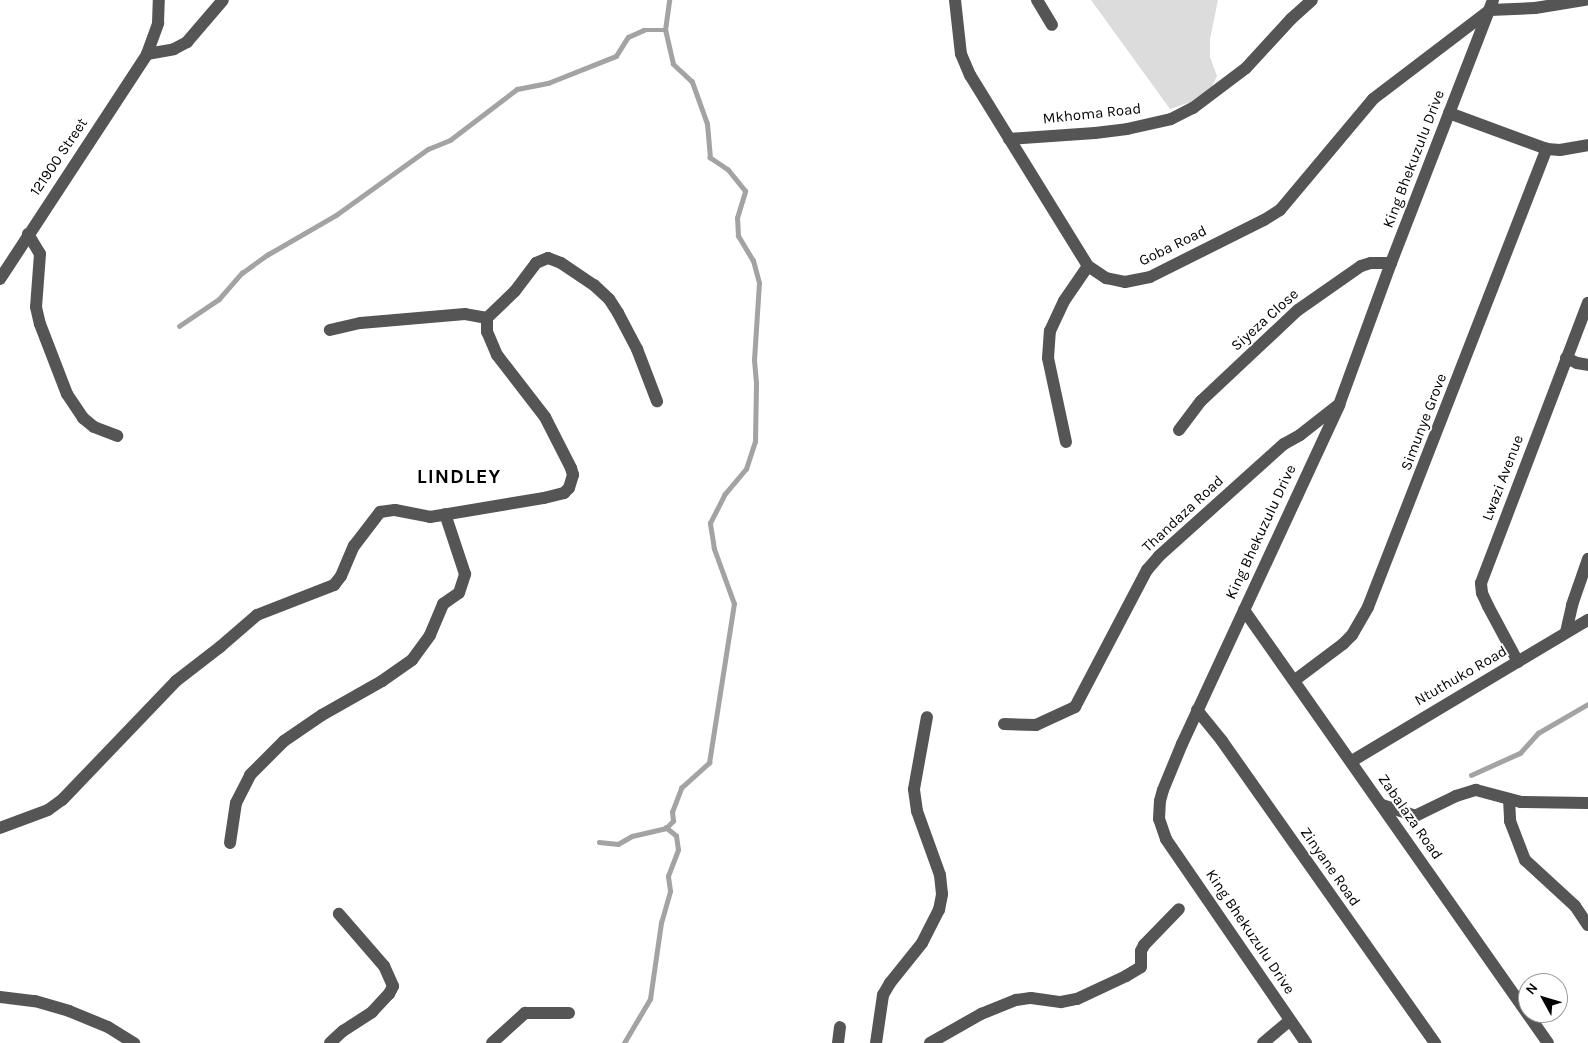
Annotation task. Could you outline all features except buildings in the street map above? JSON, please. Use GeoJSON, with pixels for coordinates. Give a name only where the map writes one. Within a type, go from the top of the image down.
{"type":"FeatureCollection","features":[{"type":"Feature","properties":{"kind":"street","name":"121900 Street"},"geometry":{"type":"LineString","coordinates":[[0,279],[147,54],[158,23],[159,0]]}},
{"type":"Feature","properties":{"kind":"street"},"geometry":{"type":"LineString","coordinates":[[147,54],[174,49],[188,42],[224,0]]}},
{"type":"Feature","properties":{"kind":"street","name":"Goba Road"},"geometry":{"type":"LineString","coordinates":[[956,0],[963,60],[1009,139],[1088,266],[1098,275],[1114,281],[1125,282],[1144,279],[1272,215],[1288,203],[1373,99],[1491,5]]}},
{"type":"Feature","properties":{"kind":"street"},"geometry":{"type":"LineString","coordinates":[[1037,0],[1052,25]]}},
{"type":"Feature","properties":{"kind":"street","name":"Mkhoma Road"},"geometry":{"type":"LineString","coordinates":[[1009,139],[1095,133],[1127,129],[1171,119],[1192,108],[1246,68],[1291,19],[1312,0]]}},
{"type":"Feature","properties":{"kind":"street"},"geometry":{"type":"LineString","coordinates":[[1491,5],[1535,8],[1585,0]]}},
{"type":"Feature","properties":{"kind":"street","name":"King Bhekuzulu Drive"},"geometry":{"type":"LineString","coordinates":[[1306,1043],[1166,839],[1159,809],[1163,790],[1197,710],[1339,405],[1391,263],[1491,5]]}},
{"type":"Feature","properties":{"kind":"street"},"geometry":{"type":"LineString","coordinates":[[1449,112],[1547,149],[1560,150],[1588,145]]}},
{"type":"Feature","properties":{"kind":"street","name":"Simunye Grove"},"geometry":{"type":"LineString","coordinates":[[1295,680],[1333,653],[1347,639],[1368,607],[1547,149]]}},
{"type":"Feature","properties":{"kind":"street"},"geometry":{"type":"LineString","coordinates":[[28,234],[40,254],[36,307],[40,324],[67,394],[83,418],[94,427],[117,436]]}},
{"type":"Feature","properties":{"kind":"street"},"geometry":{"type":"LineString","coordinates":[[0,828],[48,810],[62,800],[176,682],[220,648],[257,615],[334,585],[342,576],[354,546],[380,512],[401,510],[430,517],[544,498],[564,493],[569,488],[572,480],[571,468],[554,432],[497,355],[487,332],[487,318],[515,292],[536,264],[548,258],[561,264],[594,285],[614,306],[637,349],[657,402]]}},
{"type":"Feature","properties":{"kind":"street","name":"Siyeza Close"},"geometry":{"type":"LineString","coordinates":[[1179,430],[1200,401],[1298,310],[1361,266],[1371,263],[1391,263]]}},
{"type":"Feature","properties":{"kind":"street"},"geometry":{"type":"LineString","coordinates":[[1066,442],[1048,358],[1050,330],[1064,301],[1088,266]]}},
{"type":"Feature","properties":{"kind":"street","name":"Lwazi Avenue"},"geometry":{"type":"LineString","coordinates":[[1518,662],[1488,606],[1482,593],[1481,583],[1588,303]]}},
{"type":"Feature","properties":{"kind":"street"},"geometry":{"type":"LineString","coordinates":[[330,330],[360,323],[445,315],[465,314],[487,318]]}},
{"type":"Feature","properties":{"kind":"street"},"geometry":{"type":"LineString","coordinates":[[1566,358],[1577,364],[1588,365]]}},
{"type":"Feature","properties":{"kind":"street","name":"Thandaza Road"},"geometry":{"type":"LineString","coordinates":[[1004,724],[1036,725],[1075,707],[1147,570],[1162,552],[1284,444],[1300,435],[1339,405]]}},
{"type":"Feature","properties":{"kind":"street"},"geometry":{"type":"LineString","coordinates":[[230,843],[236,803],[250,775],[284,741],[322,715],[402,668],[412,660],[430,634],[443,604],[459,593],[464,574],[445,514]]}},
{"type":"Feature","properties":{"kind":"street"},"geometry":{"type":"LineString","coordinates":[[1566,632],[1572,605],[1588,559]]}},
{"type":"Feature","properties":{"kind":"street","name":"Zabalaza Road"},"geometry":{"type":"LineString","coordinates":[[1244,610],[1352,761],[1548,1043]]}},
{"type":"Feature","properties":{"kind":"street","name":"Ntuthuko Road"},"geometry":{"type":"LineString","coordinates":[[1352,761],[1588,620]]}},
{"type":"Feature","properties":{"kind":"street","name":"Zinyane Road"},"geometry":{"type":"LineString","coordinates":[[1197,710],[1233,756],[1435,1043]]}},
{"type":"Feature","properties":{"kind":"street"},"geometry":{"type":"LineString","coordinates":[[876,1043],[883,995],[890,983],[922,944],[940,910],[942,894],[940,875],[917,811],[914,789],[927,717]]}},
{"type":"Feature","properties":{"kind":"street"},"geometry":{"type":"LineString","coordinates":[[1382,805],[1415,816],[1456,796],[1476,790],[1509,799],[1588,803]]}},
{"type":"Feature","properties":{"kind":"street"},"geometry":{"type":"LineString","coordinates":[[1509,799],[1510,821],[1525,860],[1575,906],[1588,926]]}},
{"type":"Feature","properties":{"kind":"street"},"geometry":{"type":"LineString","coordinates":[[930,1043],[991,1010],[1016,1000],[1031,998],[1061,1002],[1076,999],[1126,976],[1141,967],[1141,951],[1148,939],[1179,909]]}},
{"type":"Feature","properties":{"kind":"street"},"geometry":{"type":"LineString","coordinates":[[330,1043],[343,1031],[372,1012],[393,986],[384,966],[339,914]]}},
{"type":"Feature","properties":{"kind":"street"},"geometry":{"type":"LineString","coordinates":[[0,997],[34,1001],[69,1011],[108,1028],[134,1043]]}},
{"type":"Feature","properties":{"kind":"street"},"geometry":{"type":"LineString","coordinates":[[492,1043],[525,1013],[569,1013]]}},
{"type":"Feature","properties":{"kind":"street"},"geometry":{"type":"LineString","coordinates":[[1262,1043],[1290,1020]]}},
{"type":"Feature","properties":{"kind":"street"},"geometry":{"type":"LineString","coordinates":[[838,1043],[840,1027]]}},
{"type":"Feature","properties":{"kind":"shaded area"},"geometry":{"type":"Polygon","coordinates":[[[1091,0],[1218,0],[1210,39],[1210,57],[1217,76],[1211,88],[1194,101],[1170,109],[1091,0]]]}},
{"type":"Feature","properties":{"kind":"waterway"},"geometry":{"type":"LineString","coordinates":[[599,842],[618,844],[632,836],[666,828],[673,821],[672,812],[681,788],[709,763],[734,604],[714,549],[710,523],[724,495],[746,469],[755,442],[756,383],[754,360],[759,283],[753,261],[738,236],[737,218],[745,191],[728,170],[710,158],[707,124],[692,82],[673,64],[665,30],[669,0]]}},
{"type":"Feature","properties":{"kind":"waterway"},"geometry":{"type":"LineString","coordinates":[[179,326],[219,299],[242,273],[267,255],[336,215],[428,149],[450,140],[517,89],[548,83],[616,56],[628,37],[644,30],[665,30]]}},
{"type":"Feature","properties":{"kind":"waterway"},"geometry":{"type":"LineString","coordinates":[[1471,775],[1520,753],[1538,733],[1588,704]]}},
{"type":"Feature","properties":{"kind":"waterway"},"geometry":{"type":"LineString","coordinates":[[624,1043],[650,999],[661,923],[670,891],[668,876],[678,850],[676,836],[666,828]]}},
{"type":"Feature","properties":{"kind":"district","name":"LINDLEY"},"geometry":{"type":"Point","coordinates":[459,476]}}]}
